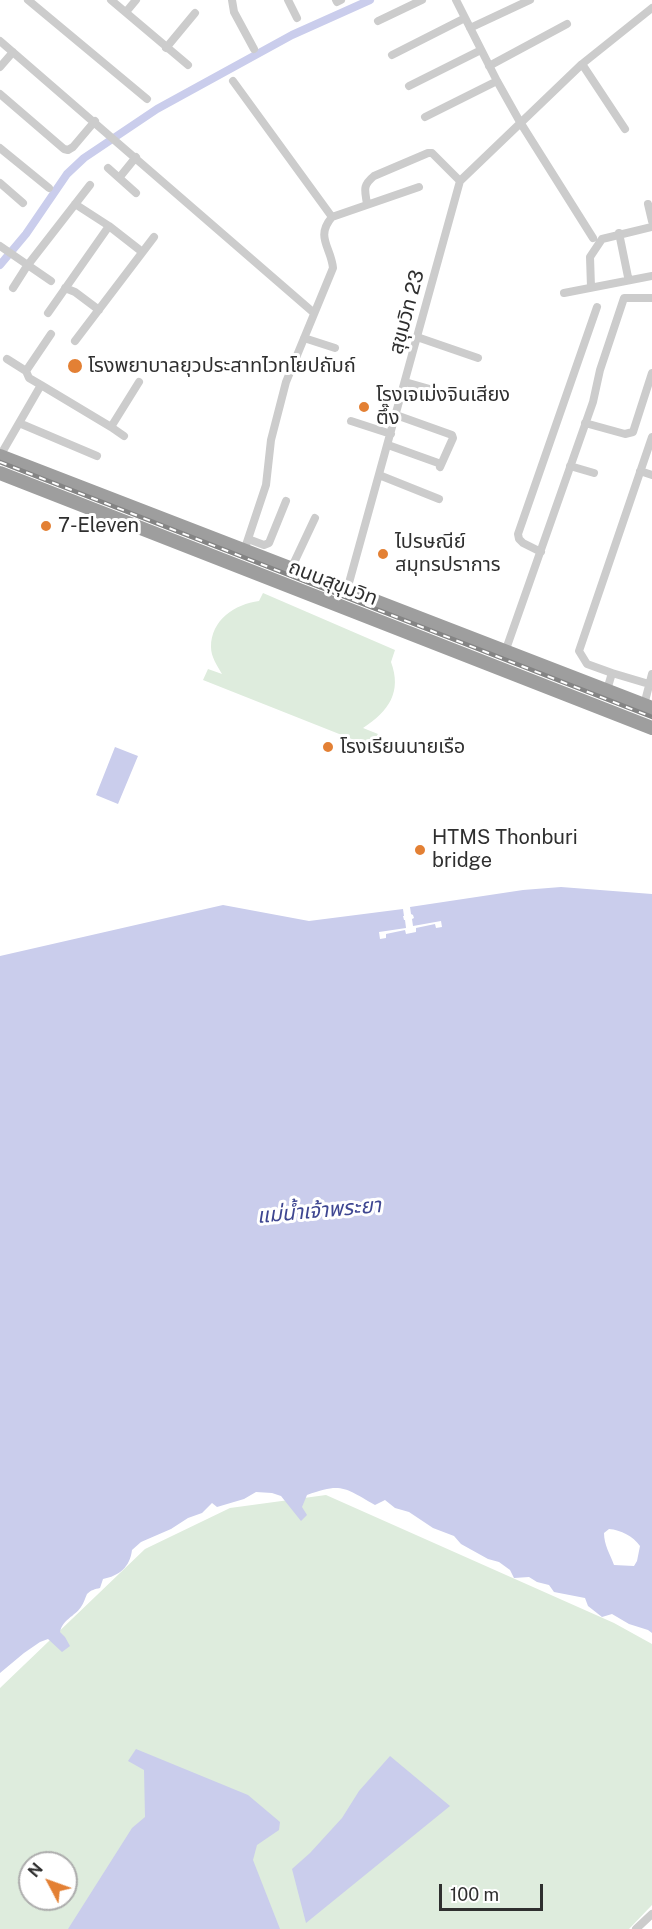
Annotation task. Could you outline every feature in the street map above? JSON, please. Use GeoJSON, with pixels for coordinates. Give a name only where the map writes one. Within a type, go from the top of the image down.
{"type":"FeatureCollection","features":[{"type":"Feature","properties":{"kind":"highway","name":"ถนนสุขุมวิท"},"geometry":{"type":"LineString","coordinates":[[0,456],[246,544],[291,569],[648,707]]}},
{"type":"Feature","properties":{"kind":"highway","name":"ถนนสุขุมวิท"},"geometry":{"type":"LineString","coordinates":[[0,473],[652,728]]}},
{"type":"Feature","properties":{"kind":"highway"},"geometry":{"type":"LineString","coordinates":[[531,680],[549,668],[558,691]]}},
{"type":"Feature","properties":{"kind":"street"},"geometry":{"type":"LineString","coordinates":[[28,0],[147,99]]}},
{"type":"Feature","properties":{"kind":"street"},"geometry":{"type":"LineString","coordinates":[[111,0],[188,65]]}},
{"type":"Feature","properties":{"kind":"street"},"geometry":{"type":"LineString","coordinates":[[126,12],[136,0]]}},
{"type":"Feature","properties":{"kind":"street"},"geometry":{"type":"LineString","coordinates":[[232,0],[234,12],[254,49]]}},
{"type":"Feature","properties":{"kind":"street"},"geometry":{"type":"LineString","coordinates":[[288,0],[297,18]]}},
{"type":"Feature","properties":{"kind":"street"},"geometry":{"type":"LineString","coordinates":[[336,0],[336,2],[341,0]]}},
{"type":"Feature","properties":{"kind":"street"},"geometry":{"type":"LineString","coordinates":[[378,21],[422,0]]}},
{"type":"Feature","properties":{"kind":"street"},"geometry":{"type":"LineString","coordinates":[[456,0],[520,122],[593,238]]}},
{"type":"Feature","properties":{"kind":"street"},"geometry":{"type":"LineString","coordinates":[[470,28],[530,0]]}},
{"type":"Feature","properties":{"kind":"street"},"geometry":{"type":"LineString","coordinates":[[367,204],[364,189],[367,182],[374,176],[428,153],[436,156],[460,180],[582,64],[652,8]]}},
{"type":"Feature","properties":{"kind":"street"},"geometry":{"type":"LineString","coordinates":[[166,48],[195,13]]}},
{"type":"Feature","properties":{"kind":"street"},"geometry":{"type":"LineString","coordinates":[[392,55],[465,18]]}},
{"type":"Feature","properties":{"kind":"street"},"geometry":{"type":"LineString","coordinates":[[489,66],[567,24]]}},
{"type":"Feature","properties":{"kind":"street"},"geometry":{"type":"LineString","coordinates":[[0,41],[314,313]]}},
{"type":"Feature","properties":{"kind":"street"},"geometry":{"type":"LineString","coordinates":[[409,86],[481,50]]}},
{"type":"Feature","properties":{"kind":"street"},"geometry":{"type":"LineString","coordinates":[[0,68],[13,52]]}},
{"type":"Feature","properties":{"kind":"street"},"geometry":{"type":"LineString","coordinates":[[582,64],[626,129]]}},
{"type":"Feature","properties":{"kind":"street"},"geometry":{"type":"LineString","coordinates":[[233,81],[332,217]]}},
{"type":"Feature","properties":{"kind":"street"},"geometry":{"type":"LineString","coordinates":[[425,117],[497,81]]}},
{"type":"Feature","properties":{"kind":"street"},"geometry":{"type":"LineString","coordinates":[[0,94],[64,149],[68,150],[73,147],[95,121]]}},
{"type":"Feature","properties":{"kind":"street"},"geometry":{"type":"LineString","coordinates":[[0,148],[50,188]]}},
{"type":"Feature","properties":{"kind":"street"},"geometry":{"type":"LineString","coordinates":[[119,178],[136,157]]}},
{"type":"Feature","properties":{"kind":"street"},"geometry":{"type":"LineString","coordinates":[[108,168],[136,193]]}},
{"type":"Feature","properties":{"kind":"street","name":"สุขุมวิท 23"},"geometry":{"type":"LineString","coordinates":[[347,590],[460,180]]}},
{"type":"Feature","properties":{"kind":"street"},"geometry":{"type":"LineString","coordinates":[[0,183],[23,203]]}},
{"type":"Feature","properties":{"kind":"street"},"geometry":{"type":"LineString","coordinates":[[13,288],[27,266],[90,185]]}},
{"type":"Feature","properties":{"kind":"street"},"geometry":{"type":"LineString","coordinates":[[286,501],[270,543],[246,544],[266,486],[271,440],[284,392],[333,268],[332,259],[323,238],[326,224],[332,217],[418,187]]}},
{"type":"Feature","properties":{"kind":"street"},"geometry":{"type":"LineString","coordinates":[[75,204],[109,226],[141,251]]}},
{"type":"Feature","properties":{"kind":"street"},"geometry":{"type":"LineString","coordinates":[[648,204],[652,221]]}},
{"type":"Feature","properties":{"kind":"street"},"geometry":{"type":"LineString","coordinates":[[48,312],[109,226]]}},
{"type":"Feature","properties":{"kind":"street"},"geometry":{"type":"LineString","coordinates":[[591,286],[590,257],[602,238],[652,227]]}},
{"type":"Feature","properties":{"kind":"street"},"geometry":{"type":"LineString","coordinates":[[619,233],[628,277]]}},
{"type":"Feature","properties":{"kind":"street"},"geometry":{"type":"LineString","coordinates":[[75,341],[141,251],[154,237]]}},
{"type":"Feature","properties":{"kind":"street"},"geometry":{"type":"LineString","coordinates":[[0,246],[51,281]]}},
{"type":"Feature","properties":{"kind":"street"},"geometry":{"type":"LineString","coordinates":[[564,293],[652,276]]}},
{"type":"Feature","properties":{"kind":"street"},"geometry":{"type":"LineString","coordinates":[[65,288],[75,292],[99,310]]}},
{"type":"Feature","properties":{"kind":"street"},"geometry":{"type":"LineString","coordinates":[[505,652],[585,423],[624,298],[652,298]]}},
{"type":"Feature","properties":{"kind":"street"},"geometry":{"type":"LineString","coordinates":[[541,552],[523,543],[518,534],[597,307]]}},
{"type":"Feature","properties":{"kind":"street"},"geometry":{"type":"LineString","coordinates":[[26,371],[51,334]]}},
{"type":"Feature","properties":{"kind":"street"},"geometry":{"type":"LineString","coordinates":[[417,337],[478,358]]}},
{"type":"Feature","properties":{"kind":"street"},"geometry":{"type":"LineString","coordinates":[[304,338],[335,348]]}},
{"type":"Feature","properties":{"kind":"street"},"geometry":{"type":"LineString","coordinates":[[7,359],[26,371],[29,378],[41,386],[124,436]]}},
{"type":"Feature","properties":{"kind":"street"},"geometry":{"type":"LineString","coordinates":[[585,423],[625,434],[633,432],[652,373]]}},
{"type":"Feature","properties":{"kind":"street"},"geometry":{"type":"LineString","coordinates":[[111,427],[139,382]]}},
{"type":"Feature","properties":{"kind":"street"},"geometry":{"type":"LineString","coordinates":[[405,382],[465,399]]}},
{"type":"Feature","properties":{"kind":"street"},"geometry":{"type":"LineString","coordinates":[[0,456],[41,386]]}},
{"type":"Feature","properties":{"kind":"street"},"geometry":{"type":"LineString","coordinates":[[388,445],[440,466],[453,438],[452,435],[396,415]]}},
{"type":"Feature","properties":{"kind":"street"},"geometry":{"type":"LineString","coordinates":[[351,421],[391,434]]}},
{"type":"Feature","properties":{"kind":"street"},"geometry":{"type":"LineString","coordinates":[[19,423],[97,456]]}},
{"type":"Feature","properties":{"kind":"street"},"geometry":{"type":"LineString","coordinates":[[649,684],[587,664],[579,651],[652,437]]}},
{"type":"Feature","properties":{"kind":"street"},"geometry":{"type":"LineString","coordinates":[[570,466],[594,473]]}},
{"type":"Feature","properties":{"kind":"street"},"geometry":{"type":"LineString","coordinates":[[640,471],[652,475]]}},
{"type":"Feature","properties":{"kind":"street"},"geometry":{"type":"LineString","coordinates":[[379,475],[439,499]]}},
{"type":"Feature","properties":{"kind":"street"},"geometry":{"type":"LineString","coordinates":[[291,569],[315,518]]}},
{"type":"Feature","properties":{"kind":"street"},"geometry":{"type":"LineString","coordinates":[[607,690],[612,673]]}},
{"type":"Feature","properties":{"kind":"street"},"geometry":{"type":"LineString","coordinates":[[648,707],[652,674]]}},
{"type":"Feature","properties":{"kind":"street"},"geometry":{"type":"LineString","coordinates":[[636,1929],[652,1914]]}},
{"type":"Feature","properties":{"kind":"green space"},"geometry":{"type":"Polygon","coordinates":[[[263,593],[395,650],[391,662],[395,683],[391,700],[380,715],[363,728],[378,734],[372,747],[203,680],[208,669],[222,674],[211,651],[212,637],[220,621],[233,610],[259,601],[263,593]]]}},
{"type":"Feature","properties":{"kind":"green space"},"geometry":{"type":"Polygon","coordinates":[[[326,1495],[614,1623],[652,1644],[652,1905],[629,1929],[0,1929],[0,1688],[145,1549],[230,1508],[326,1495]]]}},
{"type":"Feature","properties":{"kind":"water"},"geometry":{"type":"Polygon","coordinates":[[[115,747],[138,756],[118,804],[96,795],[115,747]]]}},
{"type":"Feature","properties":{"kind":"water","name":"แม่น้ำเจ้าพระยา"},"geometry":{"type":"Polygon","coordinates":[[[561,887],[652,894],[652,1633],[612,1614],[602,1617],[588,1606],[585,1598],[554,1592],[549,1585],[529,1577],[514,1578],[510,1570],[499,1562],[488,1559],[461,1544],[454,1536],[433,1528],[409,1512],[395,1508],[385,1500],[375,1505],[343,1489],[319,1491],[307,1495],[302,1507],[307,1515],[301,1521],[281,1496],[256,1492],[244,1499],[217,1507],[212,1503],[202,1513],[141,1542],[132,1550],[123,1570],[103,1579],[100,1588],[87,1594],[81,1607],[66,1621],[60,1632],[70,1646],[62,1652],[48,1639],[40,1642],[0,1673],[0,956],[223,905],[309,921],[403,909],[406,928],[379,932],[380,939],[386,938],[386,934],[405,930],[406,934],[416,932],[416,928],[435,924],[436,928],[442,927],[441,921],[413,926],[412,919],[414,918],[410,907],[523,890],[561,887]],[[609,1529],[604,1533],[604,1537],[614,1565],[634,1566],[640,1546],[630,1536],[609,1529]]]}},
{"type":"Feature","properties":{"kind":"water"},"geometry":{"type":"Polygon","coordinates":[[[136,1749],[248,1795],[280,1822],[279,1830],[257,1845],[253,1860],[280,1929],[68,1929],[132,1828],[145,1817],[144,1770],[128,1761],[136,1749]]]}},
{"type":"Feature","properties":{"kind":"water"},"geometry":{"type":"Polygon","coordinates":[[[390,1756],[450,1806],[306,1923],[292,1869],[342,1818],[359,1791],[390,1756]]]}},
{"type":"Feature","properties":{"kind":"waterway"},"geometry":{"type":"LineString","coordinates":[[0,265],[26,234],[67,174],[84,158],[157,109],[292,35],[370,0]]}},
{"type":"Feature","properties":{"kind":"railway"},"geometry":{"type":"LineString","coordinates":[[0,462],[652,717]]}},
{"type":"Feature","properties":{"kind":"place","name":"โรงพยาบาลยุวประสาทไวทโยปถัมถ์"},"geometry":{"type":"Point","coordinates":[75,366]}},
{"type":"Feature","properties":{"kind":"place","name":"โรงเจเม่งจินเสียง ตึ๊ง"},"geometry":{"type":"Point","coordinates":[364,407]}},
{"type":"Feature","properties":{"kind":"place","name":"7-Eleven"},"geometry":{"type":"Point","coordinates":[46,526]}},
{"type":"Feature","properties":{"kind":"place","name":"ไปรษณีย์ สมุทรปราการ"},"geometry":{"type":"Point","coordinates":[383,554]}},
{"type":"Feature","properties":{"kind":"place","name":"โรงเรียนนายเรือ"},"geometry":{"type":"Point","coordinates":[328,747]}},
{"type":"Feature","properties":{"kind":"place","name":"HTMS Thonburi bridge"},"geometry":{"type":"Point","coordinates":[420,850]}}]}
